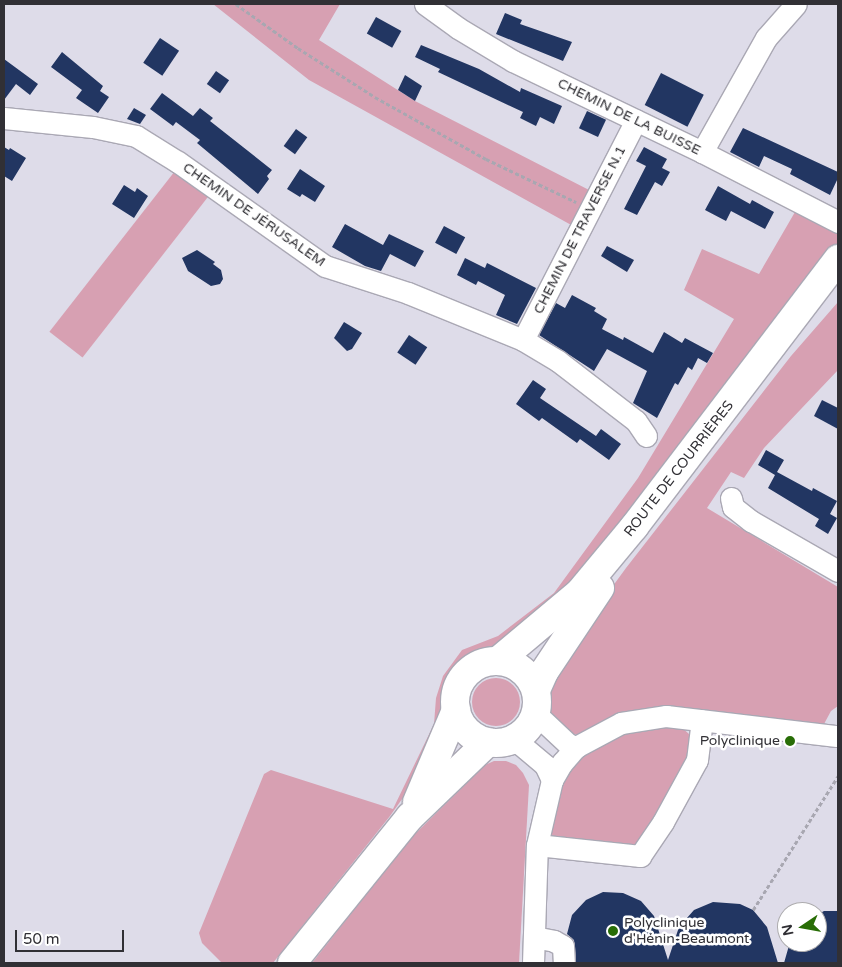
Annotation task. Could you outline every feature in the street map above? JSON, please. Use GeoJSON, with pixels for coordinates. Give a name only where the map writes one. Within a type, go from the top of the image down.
{"type":"FeatureCollection","features":[{"type":"Feature","properties":{"kind":"main road","name":"ROUTE DE COURRIÈRES"},"geometry":{"type":"LineString","coordinates":[[499,660],[580,592],[634,527],[838,258]]}},
{"type":"Feature","properties":{"kind":"main road","name":"ROUTE DE COURRIÈRES"},"geometry":{"type":"LineString","coordinates":[[536,702],[544,672],[588,603],[770,369],[838,285]]}},
{"type":"Feature","properties":{"kind":"main road"},"geometry":{"type":"LineString","coordinates":[[292,963],[410,817],[499,742],[521,735],[530,725],[536,702],[530,678],[522,669],[511,663],[499,660],[486,661],[474,666],[464,675],[456,692],[456,710],[461,724],[470,733],[499,742]]}},
{"type":"Feature","properties":{"kind":"main road"},"geometry":{"type":"LineString","coordinates":[[410,817],[445,740],[456,710]]}},
{"type":"Feature","properties":{"kind":"street","name":"CHEMIN DE LA BUISSE"},"geometry":{"type":"LineString","coordinates":[[425,4],[458,28],[513,61],[702,152],[838,222]]}},
{"type":"Feature","properties":{"kind":"street"},"geometry":{"type":"LineString","coordinates":[[702,152],[766,38],[796,4]]}},
{"type":"Feature","properties":{"kind":"street","name":"CHEMIN DE JÉRUSALEM"},"geometry":{"type":"LineString","coordinates":[[4,118],[93,127],[136,136],[178,162],[326,266],[408,293],[523,340],[574,373],[636,422],[646,436]]}},
{"type":"Feature","properties":{"kind":"street","name":"CHEMIN DE TRAVERSE N.1"},"geometry":{"type":"LineString","coordinates":[[523,340],[636,120]]}},
{"type":"Feature","properties":{"kind":"street"},"geometry":{"type":"LineString","coordinates":[[731,498],[733,507],[751,521],[838,571]]}},
{"type":"Feature","properties":{"kind":"street"},"geometry":{"type":"LineString","coordinates":[[536,702],[568,744],[576,747]]}},
{"type":"Feature","properties":{"kind":"street"},"geometry":{"type":"LineString","coordinates":[[533,963],[537,845],[552,780],[562,763],[576,747],[622,723],[666,716],[838,735]]}},
{"type":"Feature","properties":{"kind":"street"},"geometry":{"type":"LineString","coordinates":[[537,845],[640,856],[663,822],[696,760],[702,720]]}},
{"type":"Feature","properties":{"kind":"street"},"geometry":{"type":"LineString","coordinates":[[499,742],[520,744],[545,765],[552,780]]}},
{"type":"Feature","properties":{"kind":"street"},"geometry":{"type":"LineString","coordinates":[[534,937],[554,941],[563,946],[564,963]]}},
{"type":"Feature","properties":{"kind":"path"},"geometry":{"type":"LineString","coordinates":[[236,4],[298,48],[375,97],[486,159],[590,210]]}},
{"type":"Feature","properties":{"kind":"path"},"geometry":{"type":"LineString","coordinates":[[753,910],[838,776]]}},
{"type":"Feature","properties":{"kind":"shaded area"},"geometry":{"type":"Polygon","coordinates":[[[213,4],[340,4],[319,40],[415,101],[591,191],[573,226],[309,80],[213,4]]]}},
{"type":"Feature","properties":{"kind":"shaded area"},"geometry":{"type":"Polygon","coordinates":[[[175,171],[208,197],[83,358],[49,332],[175,171]]]}},
{"type":"Feature","properties":{"kind":"shaded area"},"geometry":{"type":"Polygon","coordinates":[[[795,212],[838,234],[838,245],[562,596],[498,649],[462,660],[451,676],[438,733],[412,785],[390,816],[273,963],[222,963],[202,943],[199,933],[264,774],[271,770],[393,809],[434,724],[436,698],[443,676],[462,650],[498,636],[554,593],[638,478],[734,319],[684,290],[702,249],[759,274],[795,212]]]}},
{"type":"Feature","properties":{"kind":"shaded area"},"geometry":{"type":"Polygon","coordinates":[[[838,302],[838,370],[764,448],[744,478],[731,472],[707,508],[838,587],[838,706],[831,711],[824,724],[653,707],[619,716],[583,735],[573,734],[550,713],[548,696],[561,657],[626,568],[791,356],[838,302]]]}},
{"type":"Feature","properties":{"kind":"shaded area"},"geometry":{"type":"Polygon","coordinates":[[[496,678],[505,680],[513,685],[518,693],[520,702],[518,711],[513,719],[505,724],[496,726],[487,724],[479,719],[474,711],[472,702],[474,693],[479,685],[487,680],[496,678]]]}},
{"type":"Feature","properties":{"kind":"shaded area"},"geometry":{"type":"Polygon","coordinates":[[[679,725],[689,734],[692,747],[688,761],[635,850],[551,841],[544,834],[557,787],[570,766],[592,749],[624,730],[679,725]]]}},
{"type":"Feature","properties":{"kind":"shaded area"},"geometry":{"type":"Polygon","coordinates":[[[494,761],[506,761],[516,765],[523,773],[529,785],[519,963],[312,963],[410,839],[485,765],[494,761]]]}},
{"type":"Feature","properties":{"kind":"building"},"geometry":{"type":"Polygon","coordinates":[[[505,13],[522,20],[520,24],[572,42],[563,61],[496,34],[505,13]]]}},
{"type":"Feature","properties":{"kind":"building"},"geometry":{"type":"Polygon","coordinates":[[[376,17],[401,31],[392,48],[367,34],[376,17]]]}},
{"type":"Feature","properties":{"kind":"building"},"geometry":{"type":"Polygon","coordinates":[[[160,38],[179,51],[162,76],[143,63],[160,38]]]}},
{"type":"Feature","properties":{"kind":"building"},"geometry":{"type":"Polygon","coordinates":[[[421,45],[479,69],[520,92],[521,88],[562,106],[554,124],[540,117],[536,126],[520,118],[523,112],[438,72],[440,69],[415,57],[421,45]]]}},
{"type":"Feature","properties":{"kind":"building"},"geometry":{"type":"Polygon","coordinates":[[[62,52],[103,86],[100,91],[109,97],[98,113],[76,98],[82,90],[51,67],[62,52]]]}},
{"type":"Feature","properties":{"kind":"building"},"geometry":{"type":"Polygon","coordinates":[[[4,59],[38,84],[30,95],[16,84],[4,100],[4,59]]]}},
{"type":"Feature","properties":{"kind":"building"},"geometry":{"type":"Polygon","coordinates":[[[216,71],[229,80],[220,93],[207,84],[216,71]]]}},
{"type":"Feature","properties":{"kind":"building"},"geometry":{"type":"Polygon","coordinates":[[[661,73],[704,95],[687,127],[645,105],[661,73]]]}},
{"type":"Feature","properties":{"kind":"building"},"geometry":{"type":"Polygon","coordinates":[[[405,75],[422,86],[415,101],[398,90],[405,75]]]}},
{"type":"Feature","properties":{"kind":"building"},"geometry":{"type":"Polygon","coordinates":[[[162,93],[193,116],[200,108],[213,118],[210,121],[272,170],[267,176],[269,179],[258,194],[197,143],[200,140],[176,122],[173,126],[150,109],[162,93]]]}},
{"type":"Feature","properties":{"kind":"building"},"geometry":{"type":"Polygon","coordinates":[[[134,108],[146,115],[140,124],[127,119],[134,108]]]}},
{"type":"Feature","properties":{"kind":"building"},"geometry":{"type":"Polygon","coordinates":[[[587,111],[606,120],[598,137],[579,128],[587,111]]]}},
{"type":"Feature","properties":{"kind":"building"},"geometry":{"type":"Polygon","coordinates":[[[743,128],[838,172],[838,178],[830,195],[790,174],[792,169],[764,156],[759,167],[730,152],[743,128]]]}},
{"type":"Feature","properties":{"kind":"building"},"geometry":{"type":"Polygon","coordinates":[[[296,129],[307,137],[295,154],[284,146],[296,129]]]}},
{"type":"Feature","properties":{"kind":"building"},"geometry":{"type":"Polygon","coordinates":[[[4,147],[9,150],[10,148],[26,158],[12,181],[4,176],[4,147]]]}},
{"type":"Feature","properties":{"kind":"building"},"geometry":{"type":"Polygon","coordinates":[[[644,147],[667,159],[662,168],[670,172],[662,186],[655,182],[637,215],[624,209],[646,166],[636,161],[644,147]]]}},
{"type":"Feature","properties":{"kind":"building"},"geometry":{"type":"Polygon","coordinates":[[[300,169],[325,186],[315,202],[302,194],[300,197],[287,189],[300,169]]]}},
{"type":"Feature","properties":{"kind":"building"},"geometry":{"type":"Polygon","coordinates":[[[124,185],[135,192],[137,188],[148,196],[134,218],[112,204],[124,185]]]}},
{"type":"Feature","properties":{"kind":"building"},"geometry":{"type":"Polygon","coordinates":[[[718,186],[750,204],[752,200],[774,212],[765,229],[731,211],[726,221],[705,210],[718,186]]]}},
{"type":"Feature","properties":{"kind":"building"},"geometry":{"type":"Polygon","coordinates":[[[345,224],[383,245],[389,234],[424,251],[415,267],[390,254],[381,271],[365,266],[332,247],[345,224]]]}},
{"type":"Feature","properties":{"kind":"building"},"geometry":{"type":"Polygon","coordinates":[[[444,226],[465,237],[456,254],[435,243],[444,226]]]}},
{"type":"Feature","properties":{"kind":"building"},"geometry":{"type":"Polygon","coordinates":[[[607,246],[634,260],[627,272],[601,256],[607,246]]]}},
{"type":"Feature","properties":{"kind":"building"},"geometry":{"type":"Polygon","coordinates":[[[197,250],[215,262],[213,264],[221,270],[223,279],[220,284],[211,286],[188,271],[182,258],[197,250]]]}},
{"type":"Feature","properties":{"kind":"building"},"geometry":{"type":"Polygon","coordinates":[[[465,258],[485,268],[487,263],[536,288],[517,324],[496,315],[505,295],[478,281],[476,285],[457,275],[465,258]]]}},
{"type":"Feature","properties":{"kind":"building"},"geometry":{"type":"Polygon","coordinates":[[[572,295],[596,308],[594,311],[607,319],[602,329],[623,340],[624,337],[653,353],[664,332],[682,343],[685,338],[713,353],[707,363],[698,358],[692,370],[688,367],[678,385],[675,383],[657,418],[633,403],[647,371],[607,349],[594,371],[539,335],[556,303],[565,308],[572,295]]]}},
{"type":"Feature","properties":{"kind":"building"},"geometry":{"type":"Polygon","coordinates":[[[344,322],[362,333],[352,349],[347,351],[334,338],[344,322]]]}},
{"type":"Feature","properties":{"kind":"building"},"geometry":{"type":"Polygon","coordinates":[[[409,335],[427,347],[415,365],[397,352],[409,335]]]}},
{"type":"Feature","properties":{"kind":"building"},"geometry":{"type":"Polygon","coordinates":[[[533,380],[546,389],[540,398],[596,436],[601,429],[621,444],[609,460],[580,439],[577,443],[542,418],[539,421],[516,404],[533,380]]]}},
{"type":"Feature","properties":{"kind":"building"},"geometry":{"type":"Polygon","coordinates":[[[822,400],[838,408],[838,429],[814,416],[822,400]]]}},
{"type":"Feature","properties":{"kind":"building"},"geometry":{"type":"Polygon","coordinates":[[[766,450],[784,460],[777,472],[812,491],[813,488],[837,501],[830,514],[837,518],[828,534],[815,526],[819,519],[768,488],[775,475],[758,465],[766,450]]]}},
{"type":"Feature","properties":{"kind":"building","name":"Polyclinique d'Hénin-Beaumont"},"geometry":{"type":"Polygon","coordinates":[[[603,892],[623,893],[641,901],[654,916],[668,960],[679,927],[694,910],[713,902],[740,904],[753,910],[767,927],[778,963],[576,963],[574,940],[567,934],[572,915],[586,900],[603,892]]]}},
{"type":"Feature","properties":{"kind":"building"},"geometry":{"type":"Polygon","coordinates":[[[827,911],[838,911],[838,963],[784,963],[787,952],[827,952],[827,911]]]}},
{"type":"Feature","properties":{"kind":"place","name":"Polyclinique"},"geometry":{"type":"Point","coordinates":[790,741]}},
{"type":"Feature","properties":{"kind":"place","name":"Polyclinique d'Hénin-Beaumont"},"geometry":{"type":"Point","coordinates":[613,931]}}]}
